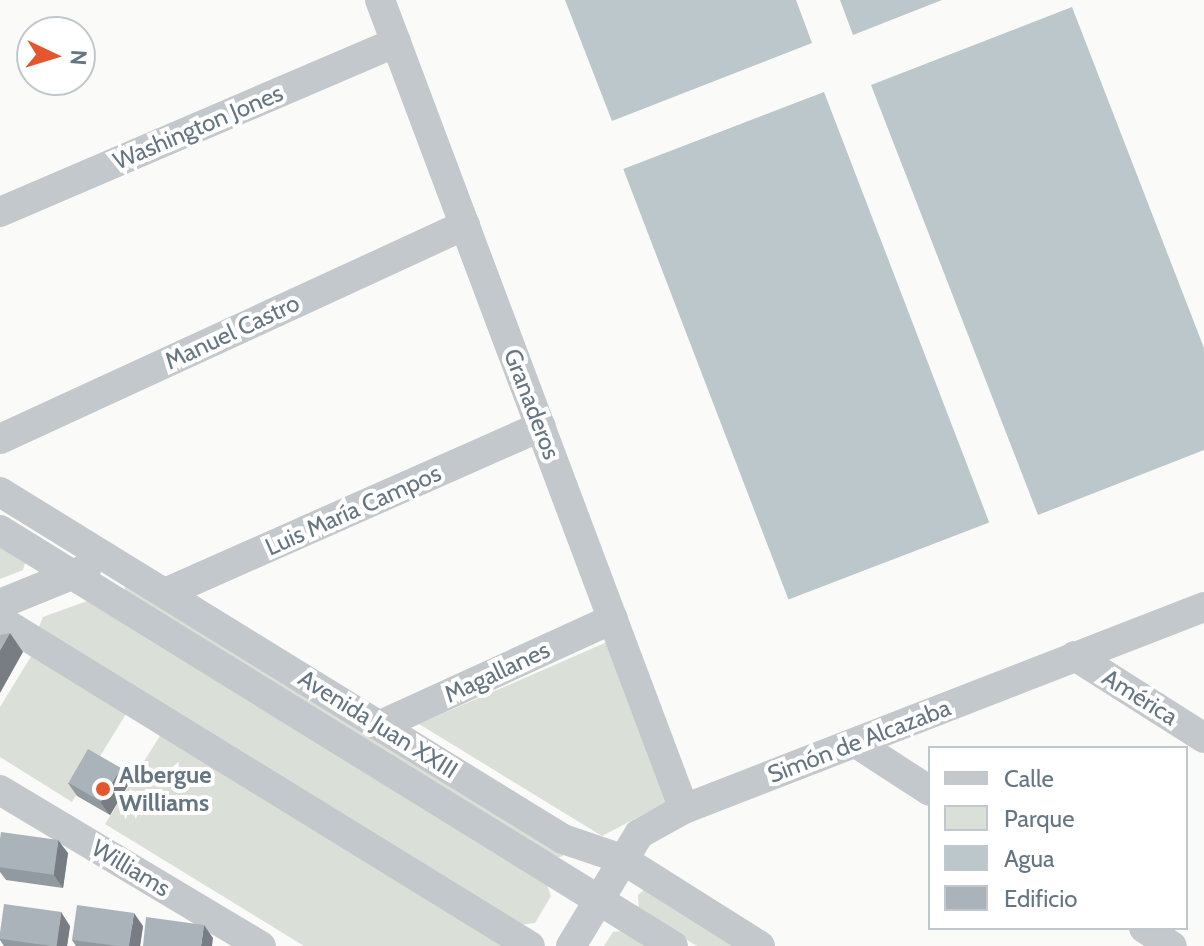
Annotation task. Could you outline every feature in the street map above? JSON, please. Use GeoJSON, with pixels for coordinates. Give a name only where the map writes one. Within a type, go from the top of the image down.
{"type":"FeatureCollection","features":[{"type":"Feature","properties":{"kind":"street","name":"Granaderos"},"geometry":{"type":"LineString","coordinates":[[380,0],[684,809]]}},
{"type":"Feature","properties":{"kind":"street","name":"Washington Jones"},"geometry":{"type":"LineString","coordinates":[[0,212],[396,42]]}},
{"type":"Feature","properties":{"kind":"street","name":"Manuel Castro"},"geometry":{"type":"LineString","coordinates":[[0,439],[465,225]]}},
{"type":"Feature","properties":{"kind":"street","name":"Luis María Campos"},"geometry":{"type":"LineString","coordinates":[[165,593],[541,426]]}},
{"type":"Feature","properties":{"kind":"street","name":"Avenida Juan XXIII"},"geometry":{"type":"LineString","coordinates":[[0,492],[563,839],[622,859],[760,946]]}},
{"type":"Feature","properties":{"kind":"street","name":"Avenida Juan XXIII"},"geometry":{"type":"LineString","coordinates":[[0,530],[673,946]]}},
{"type":"Feature","properties":{"kind":"street"},"geometry":{"type":"LineString","coordinates":[[0,604],[110,558]]}},
{"type":"Feature","properties":{"kind":"street","name":"Simón de Alcazaba"},"geometry":{"type":"LineString","coordinates":[[571,946],[639,834],[684,809],[1204,607]]}},
{"type":"Feature","properties":{"kind":"street","name":"Magallanes"},"geometry":{"type":"LineString","coordinates":[[381,725],[613,619]]}},
{"type":"Feature","properties":{"kind":"street"},"geometry":{"type":"LineString","coordinates":[[0,620],[530,946]]}},
{"type":"Feature","properties":{"kind":"street","name":"América"},"geometry":{"type":"LineString","coordinates":[[1075,656],[1204,738]]}},
{"type":"Feature","properties":{"kind":"street"},"geometry":{"type":"LineString","coordinates":[[856,743],[928,790]]}},
{"type":"Feature","properties":{"kind":"street","name":"Williams"},"geometry":{"type":"LineString","coordinates":[[4,800],[261,946]]}},
{"type":"Feature","properties":{"kind":"street"},"geometry":{"type":"LineString","coordinates":[[1147,930],[1172,946]]}},
{"type":"Feature","properties":{"kind":"green space"},"geometry":{"type":"Polygon","coordinates":[[[0,543],[25,563],[23,570],[0,579],[0,543]]]}},
{"type":"Feature","properties":{"kind":"green space"},"geometry":{"type":"Polygon","coordinates":[[[124,586],[562,850],[563,856],[557,858],[126,592],[124,586]]]}},
{"type":"Feature","properties":{"kind":"green space"},"geometry":{"type":"Polygon","coordinates":[[[90,600],[545,879],[551,896],[535,923],[519,925],[38,629],[43,617],[90,600]]]}},
{"type":"Feature","properties":{"kind":"green space"},"geometry":{"type":"Polygon","coordinates":[[[607,642],[669,801],[602,836],[419,724],[607,642]]]}},
{"type":"Feature","properties":{"kind":"green space"},"geometry":{"type":"Polygon","coordinates":[[[35,650],[129,709],[72,802],[0,757],[0,707],[35,650]]]}},
{"type":"Feature","properties":{"kind":"green space"},"geometry":{"type":"Polygon","coordinates":[[[163,731],[513,946],[304,946],[105,824],[163,731]]]}},
{"type":"Feature","properties":{"kind":"green space"},"geometry":{"type":"Polygon","coordinates":[[[644,890],[741,946],[697,946],[639,910],[638,895],[644,890]]]}},
{"type":"Feature","properties":{"kind":"green space"},"geometry":{"type":"Polygon","coordinates":[[[613,932],[630,933],[651,946],[604,946],[613,932]]]}},
{"type":"Feature","properties":{"kind":"water"},"geometry":{"type":"Polygon","coordinates":[[[565,0],[796,0],[812,43],[612,121],[565,0]]]}},
{"type":"Feature","properties":{"kind":"water"},"geometry":{"type":"Polygon","coordinates":[[[840,0],[942,0],[853,35],[840,0]]]}},
{"type":"Feature","properties":{"kind":"water"},"geometry":{"type":"Polygon","coordinates":[[[1072,7],[1204,348],[1204,450],[1038,515],[871,85],[1072,7]]]}},
{"type":"Feature","properties":{"kind":"water"},"geometry":{"type":"Polygon","coordinates":[[[824,92],[989,522],[788,599],[623,169],[824,92]]]}},
{"type":"Feature","properties":{"kind":"building"},"geometry":{"type":"Polygon","coordinates":[[[10,633],[0,650],[0,635],[10,633]]]}},
{"type":"Feature","properties":{"kind":"building"},"geometry":{"type":"Polygon","coordinates":[[[88,749],[121,768],[101,802],[68,783],[88,749]]]}},
{"type":"Feature","properties":{"kind":"building"},"geometry":{"type":"Polygon","coordinates":[[[1,832],[58,840],[54,875],[0,867],[1,832]]]}},
{"type":"Feature","properties":{"kind":"building"},"geometry":{"type":"Polygon","coordinates":[[[4,904],[61,912],[57,946],[0,939],[4,904]]]}},
{"type":"Feature","properties":{"kind":"building"},"geometry":{"type":"Polygon","coordinates":[[[77,905],[134,913],[129,946],[72,940],[77,905]]]}},
{"type":"Feature","properties":{"kind":"building"},"geometry":{"type":"Polygon","coordinates":[[[146,917],[204,925],[201,946],[143,946],[146,917]]]}},
{"type":"Feature","properties":{"kind":"place","name":"Albergue Williams"},"geometry":{"type":"Point","coordinates":[103,789]}}]}
